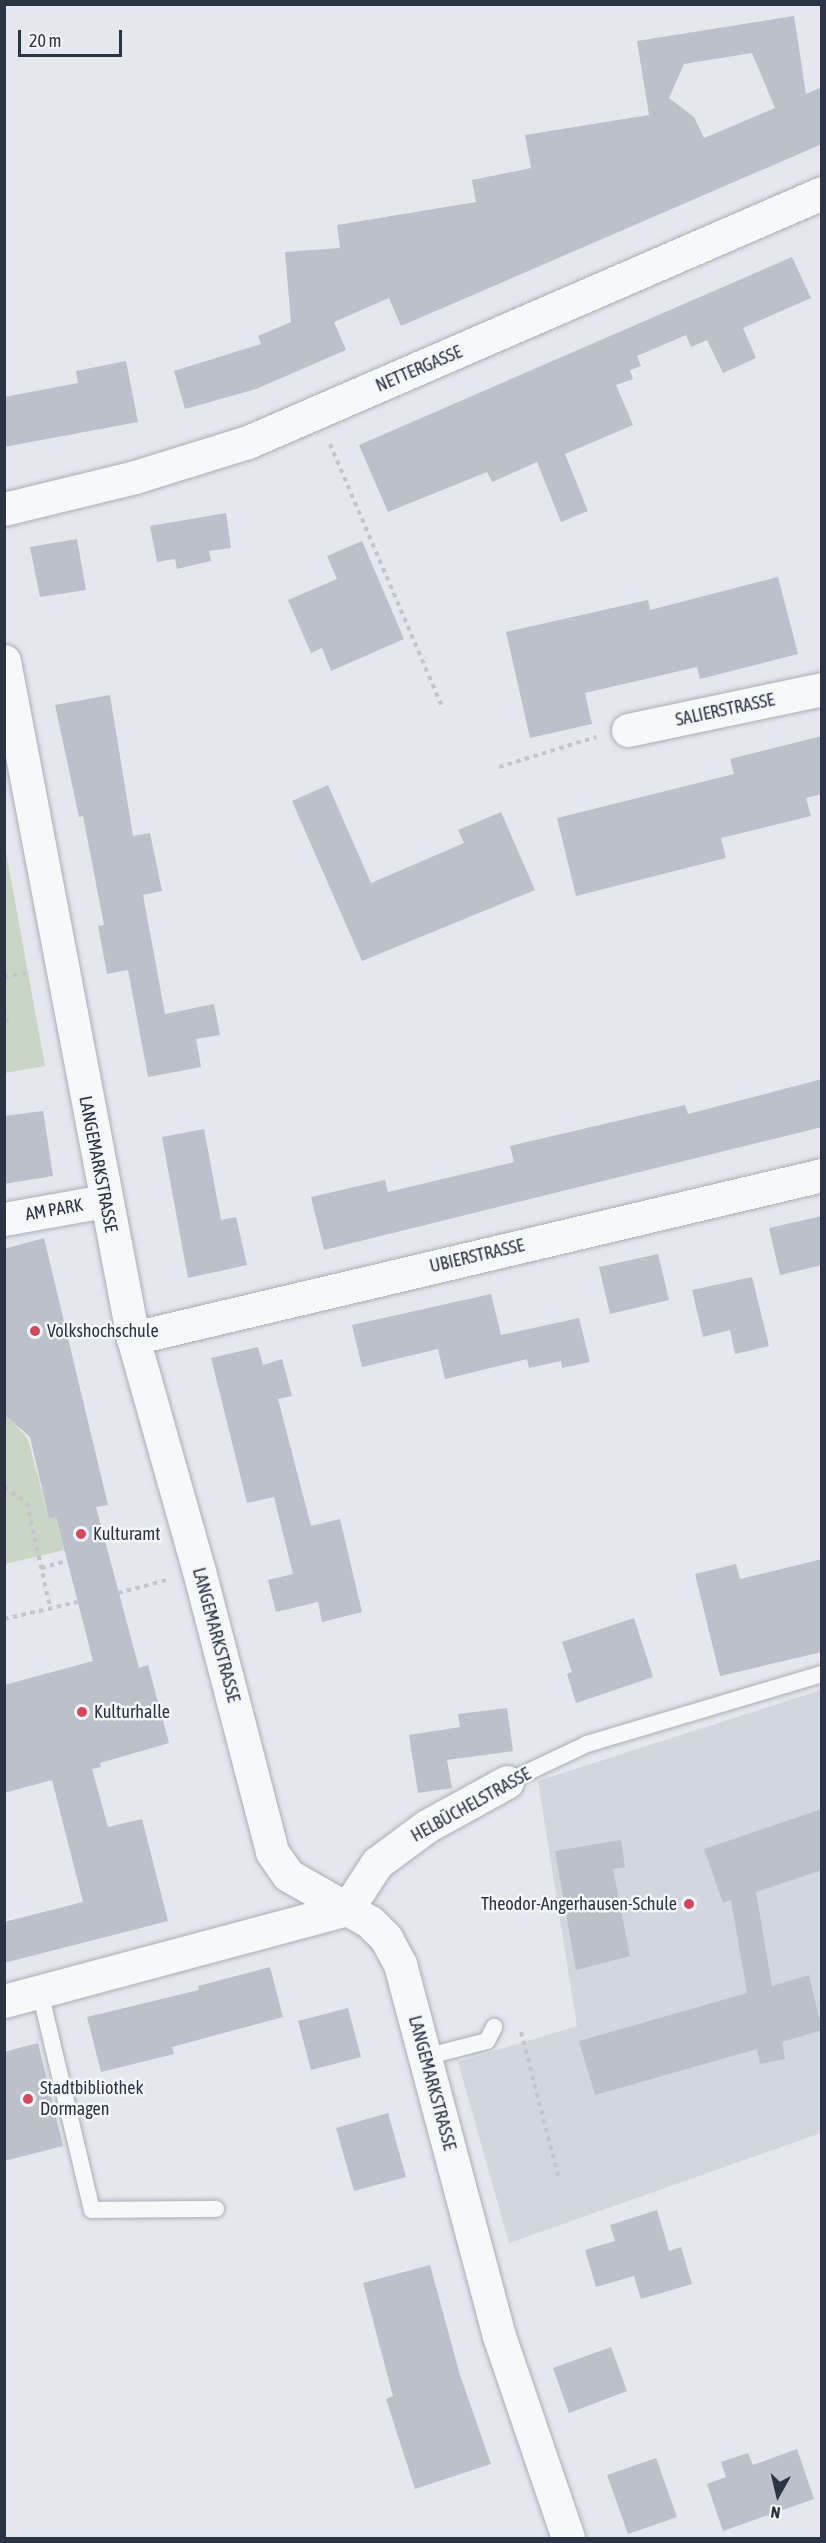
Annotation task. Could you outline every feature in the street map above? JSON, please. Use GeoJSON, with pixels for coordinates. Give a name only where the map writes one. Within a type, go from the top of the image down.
{"type":"FeatureCollection","features":[{"type":"Feature","properties":{"kind":"street","name":"NETTERGASSE"},"geometry":{"type":"LineString","coordinates":[[4,509],[204,457],[316,414],[822,193]]}},
{"type":"Feature","properties":{"kind":"street","name":"LANGEMARKSTRASSE"},"geometry":{"type":"LineString","coordinates":[[4,661],[105,1202],[133,1338],[199,1571],[272,1852],[288,1875],[370,1922],[386,1938],[400,1964],[499,2336],[568,2538]]}},
{"type":"Feature","properties":{"kind":"street","name":"SALIERSTRASSE"},"geometry":{"type":"LineString","coordinates":[[628,730],[822,689]]}},
{"type":"Feature","properties":{"kind":"street","name":"UBIERSTRASSE"},"geometry":{"type":"LineString","coordinates":[[133,1338],[822,1175]]}},
{"type":"Feature","properties":{"kind":"street","name":"AM PARK"},"geometry":{"type":"LineString","coordinates":[[4,1219],[105,1202]]}},
{"type":"Feature","properties":{"kind":"street","name":"HELBÜCHELSTRASSE"},"geometry":{"type":"LineString","coordinates":[[347,1909],[377,1863],[427,1826],[507,1782]]}},
{"type":"Feature","properties":{"kind":"street"},"geometry":{"type":"LineString","coordinates":[[4,2001],[347,1909]]}},
{"type":"Feature","properties":{"kind":"lane","name":"HELBÜCHELSTRASSE"},"geometry":{"type":"LineString","coordinates":[[507,1782],[587,1744],[822,1674]]}},
{"type":"Feature","properties":{"kind":"lane"},"geometry":{"type":"LineString","coordinates":[[40,1992],[92,2210],[216,2209]]}},
{"type":"Feature","properties":{"kind":"lane"},"geometry":{"type":"LineString","coordinates":[[425,2057],[487,2041],[494,2027]]}},
{"type":"Feature","properties":{"kind":"path"},"geometry":{"type":"LineString","coordinates":[[316,414],[443,710]]}},
{"type":"Feature","properties":{"kind":"path"},"geometry":{"type":"LineString","coordinates":[[499,767],[574,741],[628,730]]}},
{"type":"Feature","properties":{"kind":"path"},"geometry":{"type":"LineString","coordinates":[[4,1010],[8,1027]]}},
{"type":"Feature","properties":{"kind":"path"},"geometry":{"type":"LineString","coordinates":[[4,1487],[27,1503],[50,1608]]}},
{"type":"Feature","properties":{"kind":"path"},"geometry":{"type":"LineString","coordinates":[[41,1568],[67,1561]]}},
{"type":"Feature","properties":{"kind":"path"},"geometry":{"type":"LineString","coordinates":[[118,1593],[199,1571]]}},
{"type":"Feature","properties":{"kind":"path"},"geometry":{"type":"LineString","coordinates":[[4,1619],[78,1602]]}},
{"type":"Feature","properties":{"kind":"path"},"geometry":{"type":"LineString","coordinates":[[520,2026],[559,2179]]}},
{"type":"Feature","properties":{"kind":"shaded area","name":"Theodor-Angerhausen-Schule"},"geometry":{"type":"Polygon","coordinates":[[[821,1690],[821,2133],[509,2243],[458,2062],[577,2026],[538,1781],[821,1690]]]}},
{"type":"Feature","properties":{"kind":"green space"},"geometry":{"type":"Polygon","coordinates":[[[4,841],[45,1066],[5,1073],[4,1073],[4,841]]]}},
{"type":"Feature","properties":{"kind":"green space"},"geometry":{"type":"Polygon","coordinates":[[[4,1412],[28,1439],[49,1519],[56,1517],[64,1550],[5,1564],[4,1412]]]}},
{"type":"Feature","properties":{"kind":"building"},"geometry":{"type":"Polygon","coordinates":[[[794,16],[806,94],[822,87],[822,144],[401,326],[389,298],[334,322],[346,350],[256,389],[185,409],[174,371],[261,344],[258,336],[291,322],[285,252],[340,248],[337,225],[476,202],[472,180],[531,168],[525,135],[649,115],[637,41],[794,16]],[[752,53],[684,64],[669,98],[694,117],[704,138],[775,108],[752,53]]]}},
{"type":"Feature","properties":{"kind":"building"},"geometry":{"type":"Polygon","coordinates":[[[792,257],[811,298],[743,328],[756,358],[723,373],[707,340],[691,347],[686,335],[637,356],[641,366],[630,370],[633,379],[616,385],[633,425],[565,454],[588,511],[561,522],[537,462],[492,482],[487,472],[388,512],[359,445],[792,257]]]}},
{"type":"Feature","properties":{"kind":"building"},"geometry":{"type":"Polygon","coordinates":[[[126,361],[138,422],[4,447],[4,397],[78,383],[76,371],[126,361]]]}},
{"type":"Feature","properties":{"kind":"building"},"geometry":{"type":"Polygon","coordinates":[[[226,513],[231,548],[209,551],[211,561],[177,569],[175,559],[157,562],[150,526],[226,513]]]}},
{"type":"Feature","properties":{"kind":"building"},"geometry":{"type":"Polygon","coordinates":[[[77,539],[86,590],[40,597],[30,547],[77,539]]]}},
{"type":"Feature","properties":{"kind":"building"},"geometry":{"type":"Polygon","coordinates":[[[362,541],[404,639],[331,671],[322,648],[311,653],[288,600],[337,579],[327,556],[362,541]]]}},
{"type":"Feature","properties":{"kind":"building"},"geometry":{"type":"Polygon","coordinates":[[[778,577],[798,654],[700,679],[697,667],[585,693],[592,724],[530,738],[506,632],[648,600],[650,610],[778,577]]]}},
{"type":"Feature","properties":{"kind":"building"},"geometry":{"type":"Polygon","coordinates":[[[110,695],[133,836],[150,833],[162,891],[143,895],[165,1014],[214,1004],[220,1035],[196,1039],[201,1067],[148,1077],[128,970],[107,974],[98,926],[104,925],[83,816],[79,817],[55,705],[110,695]]]}},
{"type":"Feature","properties":{"kind":"building"},"geometry":{"type":"Polygon","coordinates":[[[822,736],[822,794],[806,798],[811,816],[721,838],[726,858],[576,896],[557,818],[734,774],[730,759],[822,736]]]}},
{"type":"Feature","properties":{"kind":"building"},"geometry":{"type":"Polygon","coordinates":[[[328,785],[371,883],[464,843],[458,830],[501,812],[535,890],[362,961],[292,801],[328,785]]]}},
{"type":"Feature","properties":{"kind":"building"},"geometry":{"type":"Polygon","coordinates":[[[822,1079],[822,1127],[324,1250],[311,1197],[385,1180],[388,1192],[514,1162],[510,1146],[685,1105],[688,1114],[822,1079]]]}},
{"type":"Feature","properties":{"kind":"building"},"geometry":{"type":"Polygon","coordinates":[[[43,1111],[53,1176],[4,1184],[4,1116],[43,1111]]]}},
{"type":"Feature","properties":{"kind":"building"},"geometry":{"type":"Polygon","coordinates":[[[204,1129],[221,1220],[236,1217],[247,1265],[188,1278],[162,1137],[204,1129]]]}},
{"type":"Feature","properties":{"kind":"building"},"geometry":{"type":"Polygon","coordinates":[[[822,1216],[822,1265],[780,1275],[769,1228],[822,1216]]]}},
{"type":"Feature","properties":{"kind":"building"},"geometry":{"type":"Polygon","coordinates":[[[44,1238],[108,1505],[96,1507],[139,1668],[148,1665],[169,1743],[100,1763],[101,1767],[92,1769],[108,1827],[142,1819],[168,1921],[4,1963],[4,1922],[83,1902],[52,1780],[4,1793],[4,1685],[93,1661],[56,1517],[49,1519],[30,1437],[4,1414],[4,1249],[44,1238]]]}},
{"type":"Feature","properties":{"kind":"building"},"geometry":{"type":"Polygon","coordinates":[[[658,1254],[669,1300],[610,1314],[599,1267],[658,1254]]]}},
{"type":"Feature","properties":{"kind":"building"},"geometry":{"type":"Polygon","coordinates":[[[752,1277],[769,1346],[735,1354],[730,1330],[703,1337],[692,1290],[752,1277]]]}},
{"type":"Feature","properties":{"kind":"building"},"geometry":{"type":"Polygon","coordinates":[[[491,1294],[501,1335],[579,1318],[590,1362],[562,1368],[561,1361],[529,1368],[527,1359],[445,1379],[438,1349],[362,1367],[352,1325],[491,1294]]]}},
{"type":"Feature","properties":{"kind":"building"},"geometry":{"type":"Polygon","coordinates":[[[258,1347],[263,1365],[282,1359],[292,1396],[278,1399],[311,1526],[340,1519],[362,1612],[322,1622],[318,1602],[276,1612],[268,1580],[293,1574],[274,1497],[247,1503],[211,1358],[258,1347]]]}},
{"type":"Feature","properties":{"kind":"building"},"geometry":{"type":"Polygon","coordinates":[[[822,1559],[822,1652],[720,1676],[695,1574],[736,1564],[740,1579],[822,1559]]]}},
{"type":"Feature","properties":{"kind":"building"},"geometry":{"type":"Polygon","coordinates":[[[634,1618],[653,1677],[576,1703],[567,1674],[572,1672],[562,1642],[634,1618]]]}},
{"type":"Feature","properties":{"kind":"building"},"geometry":{"type":"Polygon","coordinates":[[[507,1708],[513,1751],[447,1760],[452,1788],[418,1793],[409,1735],[460,1727],[458,1714],[507,1708]]]}},
{"type":"Feature","properties":{"kind":"building"},"geometry":{"type":"Polygon","coordinates":[[[822,1809],[822,1870],[756,1892],[772,1986],[809,1975],[822,2030],[782,2042],[785,2059],[760,2064],[757,2049],[595,2095],[579,2041],[747,1993],[731,1900],[723,1903],[704,1849],[822,1809]]]}},
{"type":"Feature","properties":{"kind":"building"},"geometry":{"type":"Polygon","coordinates":[[[621,1840],[625,1867],[613,1869],[630,1956],[576,1970],[555,1851],[621,1840]]]}},
{"type":"Feature","properties":{"kind":"building"},"geometry":{"type":"Polygon","coordinates":[[[270,1967],[283,2017],[172,2047],[174,2054],[101,2072],[87,2017],[199,1990],[198,1986],[270,1967]]]}},
{"type":"Feature","properties":{"kind":"building"},"geometry":{"type":"Polygon","coordinates":[[[348,2008],[361,2057],[311,2070],[298,2021],[348,2008]]]}},
{"type":"Feature","properties":{"kind":"building","name":"Stadtbibliothek Dormagen"},"geometry":{"type":"Polygon","coordinates":[[[38,2043],[63,2146],[4,2161],[4,2052],[38,2043]]]}},
{"type":"Feature","properties":{"kind":"building"},"geometry":{"type":"Polygon","coordinates":[[[388,2113],[406,2177],[354,2191],[336,2128],[388,2113]]]}},
{"type":"Feature","properties":{"kind":"building"},"geometry":{"type":"Polygon","coordinates":[[[657,2210],[669,2251],[681,2247],[692,2284],[641,2299],[634,2276],[596,2287],[585,2250],[615,2241],[610,2225],[657,2210]]]}},
{"type":"Feature","properties":{"kind":"building"},"geometry":{"type":"Polygon","coordinates":[[[430,2265],[460,2375],[491,2464],[415,2489],[386,2399],[393,2396],[363,2283],[430,2265]]]}},
{"type":"Feature","properties":{"kind":"building"},"geometry":{"type":"Polygon","coordinates":[[[611,2347],[627,2391],[569,2413],[553,2368],[611,2347]]]}},
{"type":"Feature","properties":{"kind":"building"},"geometry":{"type":"Polygon","coordinates":[[[797,2449],[814,2499],[723,2531],[707,2484],[726,2477],[721,2462],[748,2453],[753,2465],[797,2449]]]}},
{"type":"Feature","properties":{"kind":"building"},"geometry":{"type":"Polygon","coordinates":[[[656,2458],[677,2517],[628,2534],[607,2475],[656,2458]]]}},
{"type":"Feature","properties":{"kind":"place","name":"Volkshochschule"},"geometry":{"type":"Point","coordinates":[35,1331]}},
{"type":"Feature","properties":{"kind":"place","name":"Kulturamt"},"geometry":{"type":"Point","coordinates":[81,1534]}},
{"type":"Feature","properties":{"kind":"place","name":"Kulturhalle"},"geometry":{"type":"Point","coordinates":[82,1712]}},
{"type":"Feature","properties":{"kind":"place","name":"Theodor-Angerhausen-Schule"},"geometry":{"type":"Point","coordinates":[689,1904]}},
{"type":"Feature","properties":{"kind":"place","name":"Stadtbibliothek Dormagen"},"geometry":{"type":"Point","coordinates":[28,2099]}}]}
